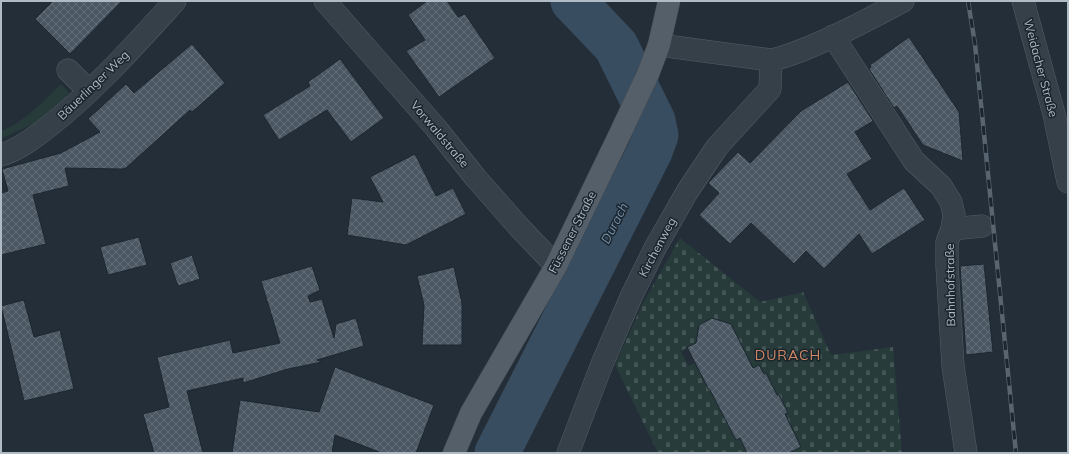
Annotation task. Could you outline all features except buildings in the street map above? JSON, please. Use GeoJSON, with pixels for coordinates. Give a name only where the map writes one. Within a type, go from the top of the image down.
{"type":"FeatureCollection","features":[{"type":"Feature","properties":{"kind":"main road","name":"Füssener Straße"},"geometry":{"type":"LineString","coordinates":[[454,453],[471,413],[556,266],[648,74],[659,45],[669,1]]}},
{"type":"Feature","properties":{"kind":"street","name":"Bäuerlinger Weg"},"geometry":{"type":"LineString","coordinates":[[1,155],[8,153],[36,136],[89,92],[175,1]]}},
{"type":"Feature","properties":{"kind":"street","name":"Vorwaldstraße"},"geometry":{"type":"LineString","coordinates":[[325,1],[436,128],[509,216],[556,266]]}},
{"type":"Feature","properties":{"kind":"street"},"geometry":{"type":"LineString","coordinates":[[659,45],[771,60],[787,57],[875,16],[903,1]]}},
{"type":"Feature","properties":{"kind":"street","name":"Weidacher Straße"},"geometry":{"type":"LineString","coordinates":[[1023,1],[1054,114],[1068,182]]}},
{"type":"Feature","properties":{"kind":"street","name":"Bahnhofstraße"},"geometry":{"type":"LineString","coordinates":[[833,36],[914,161],[941,186],[951,202],[954,215],[952,229],[947,242],[947,250],[953,366],[966,453]]}},
{"type":"Feature","properties":{"kind":"street","name":"Kirchenweg"},"geometry":{"type":"LineString","coordinates":[[568,453],[602,364],[631,297],[655,248],[687,192],[717,147],[770,89],[771,60]]}},
{"type":"Feature","properties":{"kind":"street"},"geometry":{"type":"LineString","coordinates":[[68,70],[89,92]]}},
{"type":"Feature","properties":{"kind":"street"},"geometry":{"type":"LineString","coordinates":[[952,229],[982,226]]}},
{"type":"Feature","properties":{"kind":"green space"},"geometry":{"type":"Polygon","coordinates":[[[61,84],[69,93],[60,102],[33,124],[1,139],[1,131],[18,123],[26,117],[61,84]]]}},
{"type":"Feature","properties":{"kind":"green space"},"geometry":{"type":"Polygon","coordinates":[[[680,238],[760,302],[803,292],[831,355],[893,347],[902,453],[789,453],[801,446],[785,414],[788,413],[779,395],[776,396],[770,386],[772,384],[767,373],[764,374],[759,365],[753,368],[731,324],[713,318],[699,325],[696,343],[681,351],[688,366],[695,363],[709,390],[713,388],[726,421],[736,440],[740,438],[747,453],[658,453],[615,365],[643,303],[680,238]]]}},
{"type":"Feature","properties":{"kind":"waterway","name":"Durach"},"geometry":{"type":"LineString","coordinates":[[497,453],[650,151],[656,135],[653,121],[616,46],[573,1]]}},
{"type":"Feature","properties":{"kind":"railway"},"geometry":{"type":"LineString","coordinates":[[968,1],[975,44],[1016,453]]}},
{"type":"Feature","properties":{"kind":"district","name":"DURACH"},"geometry":{"type":"Point","coordinates":[788,355]}}]}
